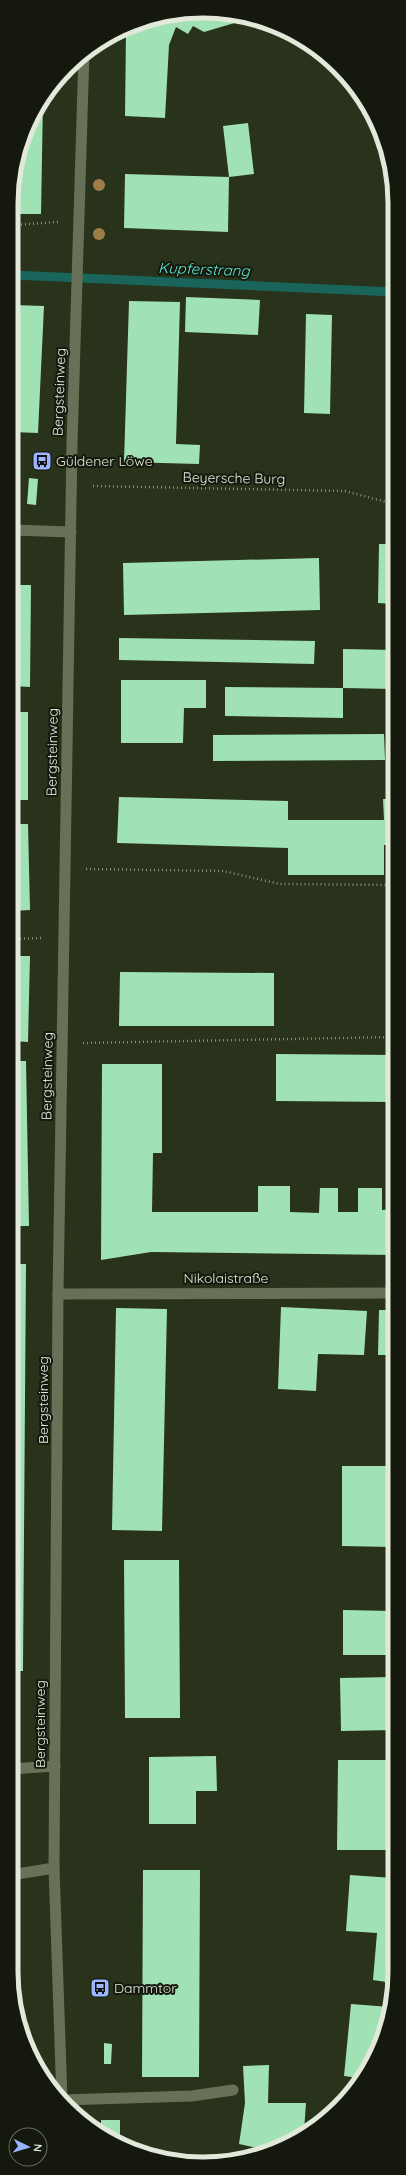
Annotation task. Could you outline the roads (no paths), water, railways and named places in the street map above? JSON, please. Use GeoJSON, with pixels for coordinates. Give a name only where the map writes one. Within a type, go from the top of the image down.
{"type":"FeatureCollection","features":[{"type":"Feature","properties":{"kind":"street","name":"Bergsteinweg"},"geometry":{"type":"LineString","coordinates":[[62,2091],[54,1868],[58,1294],[71,532],[84,62]]}},
{"type":"Feature","properties":{"kind":"street"},"geometry":{"type":"LineString","coordinates":[[18,530],[71,532]]}},
{"type":"Feature","properties":{"kind":"street","name":"Nikolaistraße"},"geometry":{"type":"LineString","coordinates":[[58,1294],[388,1293]]}},
{"type":"Feature","properties":{"kind":"street"},"geometry":{"type":"LineString","coordinates":[[18,1769],[55,1766]]}},
{"type":"Feature","properties":{"kind":"street"},"geometry":{"type":"LineString","coordinates":[[18,1874],[54,1868]]}},
{"type":"Feature","properties":{"kind":"street"},"geometry":{"type":"LineString","coordinates":[[69,2100],[192,2096],[233,2090]]}},
{"type":"Feature","properties":{"kind":"waterway","name":"Kupferstrang"},"geometry":{"type":"LineString","coordinates":[[18,275],[388,292]]}},
{"type":"Feature","properties":{"kind":"place","name":"Güldener Löwe"},"geometry":{"type":"Point","coordinates":[42,461]}},
{"type":"Feature","properties":{"kind":"place","name":"Dammtor"},"geometry":{"type":"Point","coordinates":[100,1988]}}]}
